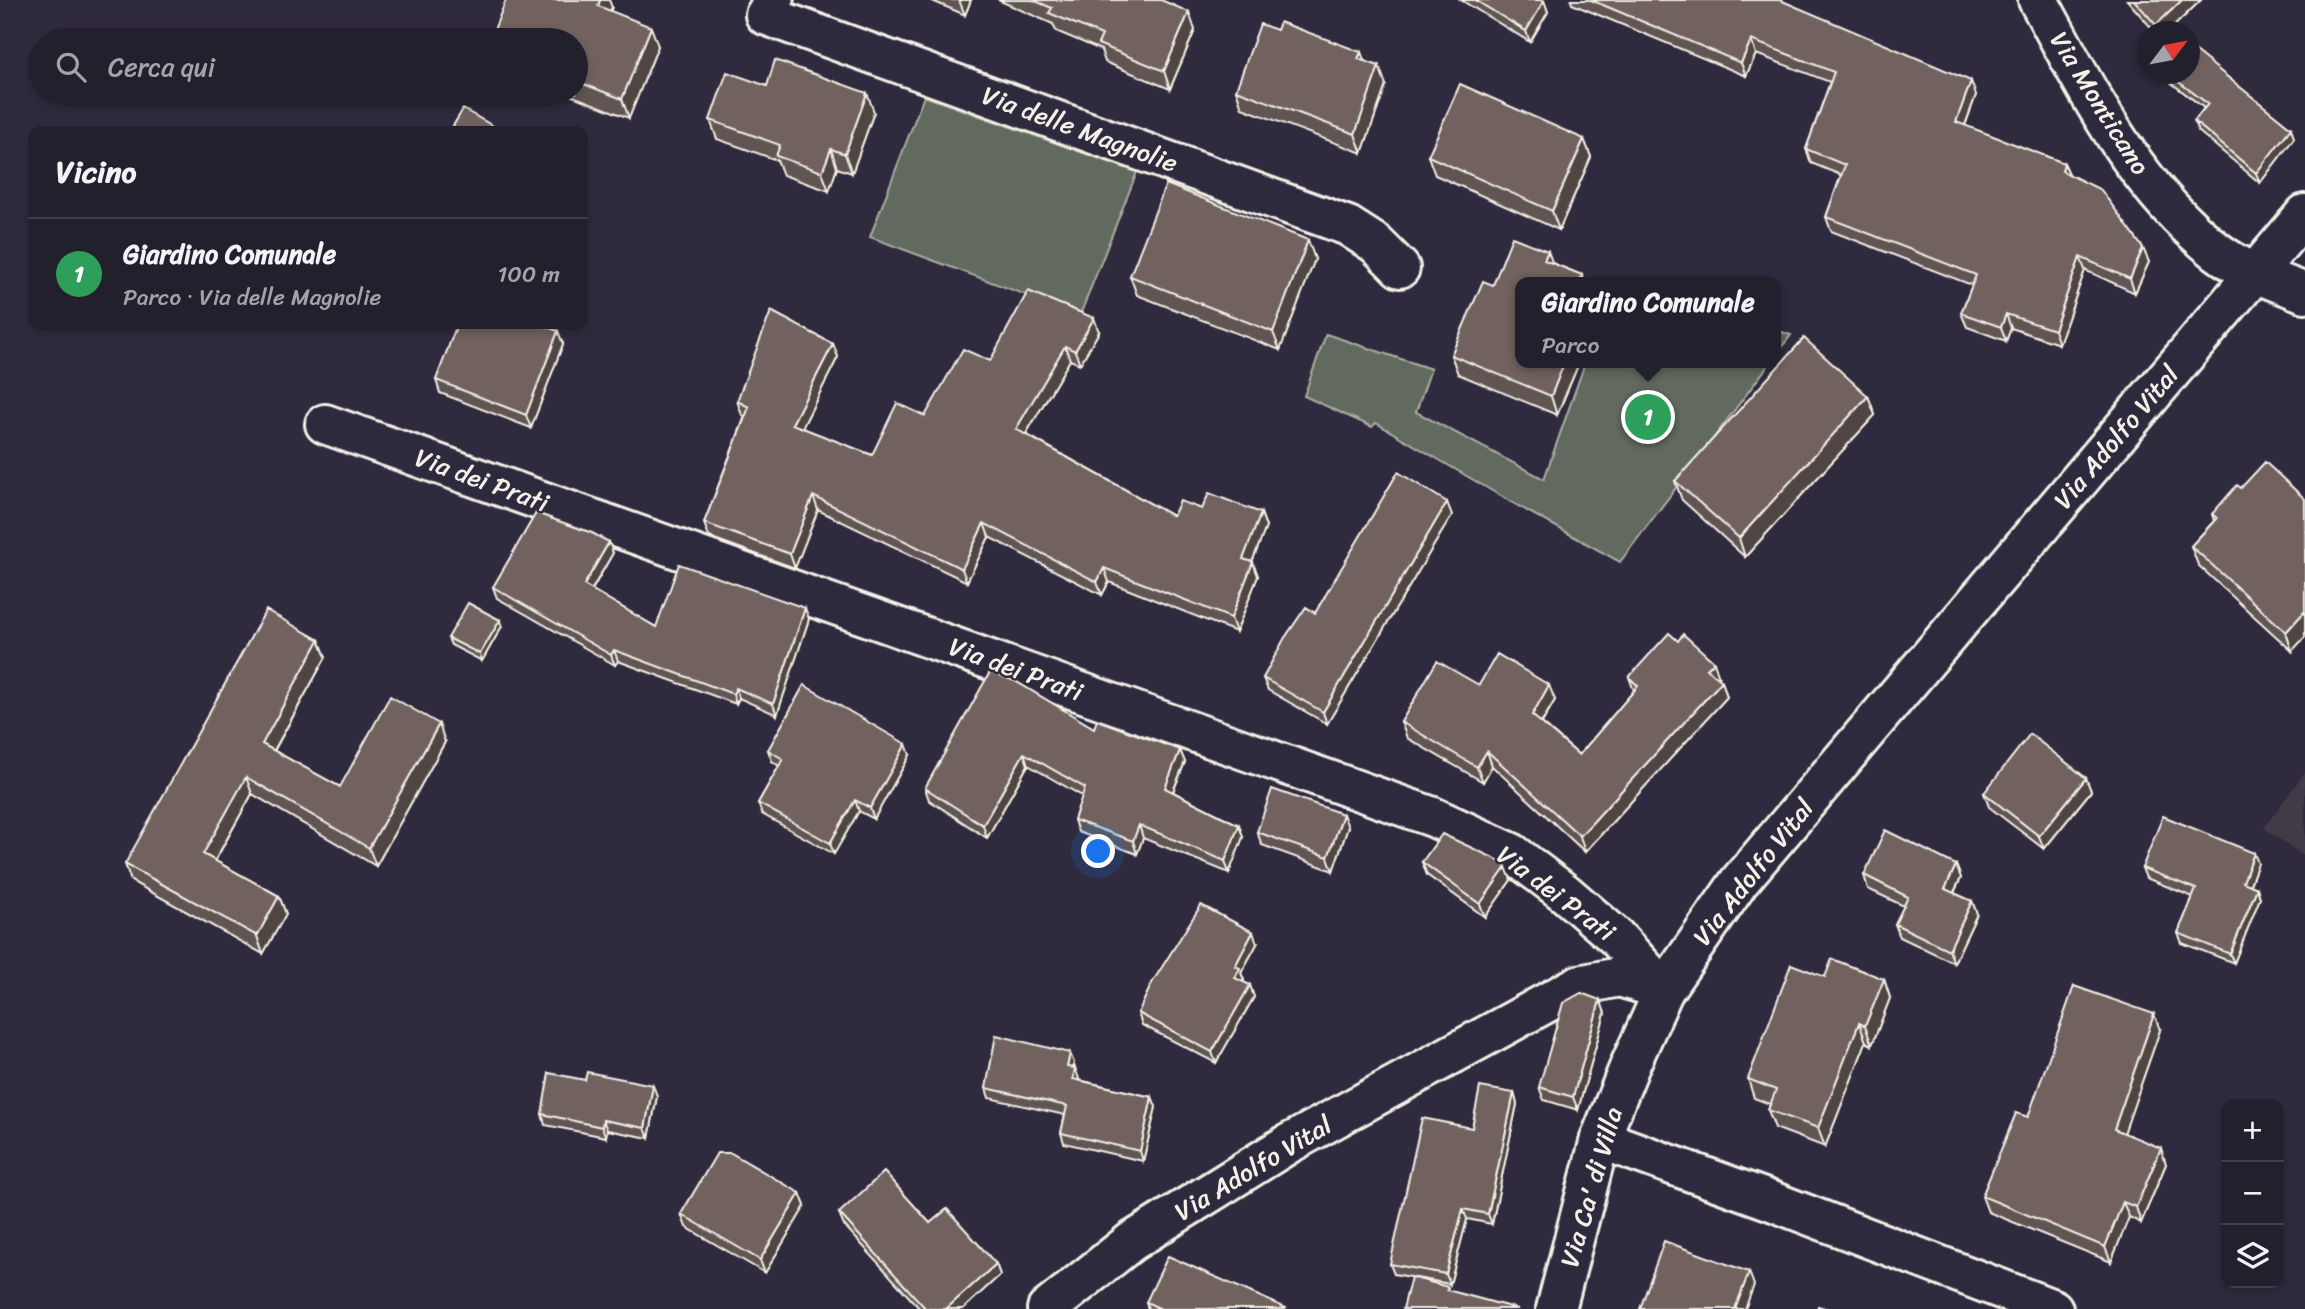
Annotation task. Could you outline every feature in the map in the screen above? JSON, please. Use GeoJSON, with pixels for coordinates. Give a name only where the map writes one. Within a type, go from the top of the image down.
{"type":"FeatureCollection","features":[{"type":"Feature","properties":{"kind":"street","name":"Via delle Magnolie"},"geometry":{"type":"LineString","coordinates":[[774,0],[765,15],[1348,226],[1376,244],[1400,268]]}},
{"type":"Feature","properties":{"kind":"street","name":"Via Monticano"},"geometry":{"type":"LineString","coordinates":[[2038,0],[2120,146],[2176,213],[2220,253],[2256,273],[2305,293]]}},
{"type":"Feature","properties":{"kind":"street","name":"Via Adolfo Vital"},"geometry":{"type":"LineString","coordinates":[[1047,1309],[1131,1242],[1289,1144],[1579,985],[1619,977],[1664,990],[1739,882],[2305,214]]}},
{"type":"Feature","properties":{"kind":"street","name":"Via dei Prati"},"geometry":{"type":"LineString","coordinates":[[325,424],[1433,817],[1512,853],[1565,893],[1616,937],[1664,990]]}},
{"type":"Feature","properties":{"kind":"street","name":"Via Ca' di Villa"},"geometry":{"type":"LineString","coordinates":[[1556,1309],[1600,1139],[1664,990]]}},
{"type":"Feature","properties":{"kind":"street"},"geometry":{"type":"LineString","coordinates":[[1600,1139],[1769,1200],[2053,1309]]}},
{"type":"Feature","properties":{"kind":"shaded area"},"geometry":{"type":"Polygon","coordinates":[[[2305,772],[2305,857],[2264,828],[2305,772]]]}},
{"type":"Feature","properties":{"kind":"green space"},"geometry":{"type":"Polygon","coordinates":[[[924,96],[1137,172],[1080,315],[870,237],[924,96]]]}},
{"type":"Feature","properties":{"kind":"green space"},"geometry":{"type":"Polygon","coordinates":[[[1781,332],[1791,335],[1781,348],[1781,332]]]}},
{"type":"Feature","properties":{"kind":"green space"},"geometry":{"type":"Polygon","coordinates":[[[1326,334],[1431,369],[1416,412],[1544,479],[1583,368],[1766,368],[1620,562],[1376,423],[1372,427],[1304,396],[1326,334]]]}},
{"type":"Feature","properties":{"kind":"building"},"geometry":{"type":"Polygon","coordinates":[[[506,0],[600,0],[598,6],[651,27],[622,99],[588,86],[588,28],[495,28],[506,0]]]}},
{"type":"Feature","properties":{"kind":"building"},"geometry":{"type":"Polygon","coordinates":[[[1033,0],[1161,0],[1189,12],[1164,71],[1098,44],[1102,35],[1049,13],[1052,8],[1033,0]]]}},
{"type":"Feature","properties":{"kind":"building"},"geometry":{"type":"Polygon","coordinates":[[[1475,0],[1542,0],[1544,1],[1526,31],[1475,0]]]}},
{"type":"Feature","properties":{"kind":"building"},"geometry":{"type":"Polygon","coordinates":[[[1591,0],[1780,0],[1971,81],[1956,122],[2064,163],[2062,171],[2101,190],[2143,248],[2130,279],[2080,257],[2054,330],[2006,314],[2001,327],[1961,313],[1976,275],[1826,217],[1845,165],[1806,149],[1834,72],[1751,40],[1741,63],[1591,0]]]}},
{"type":"Feature","properties":{"kind":"building"},"geometry":{"type":"Polygon","coordinates":[[[2134,0],[2182,0],[2160,21],[2152,21],[2134,0]]]}},
{"type":"Feature","properties":{"kind":"building"},"geometry":{"type":"Polygon","coordinates":[[[1280,22],[1361,52],[1358,59],[1379,66],[1355,134],[1236,90],[1260,24],[1277,30],[1280,22]]]}},
{"type":"Feature","properties":{"kind":"building"},"geometry":{"type":"Polygon","coordinates":[[[2200,55],[2291,128],[2256,173],[2194,121],[2208,104],[2181,84],[2200,84],[2200,55]]]}},
{"type":"Feature","properties":{"kind":"building"},"geometry":{"type":"Polygon","coordinates":[[[775,60],[867,93],[845,154],[831,149],[822,172],[776,156],[780,145],[710,120],[727,72],[767,86],[775,60]]]}},
{"type":"Feature","properties":{"kind":"building"},"geometry":{"type":"Polygon","coordinates":[[[1460,84],[1584,139],[1552,211],[1428,156],[1460,84]]]}},
{"type":"Feature","properties":{"kind":"building"},"geometry":{"type":"Polygon","coordinates":[[[463,109],[493,126],[453,126],[463,109]]]}},
{"type":"Feature","properties":{"kind":"building"},"geometry":{"type":"Polygon","coordinates":[[[1166,184],[1308,240],[1273,332],[1130,276],[1166,184]]]}},
{"type":"Feature","properties":{"kind":"building"},"geometry":{"type":"Polygon","coordinates":[[[1512,237],[1548,251],[1544,260],[1582,275],[1515,277],[1515,368],[1562,368],[1551,396],[1451,355],[1483,281],[1493,285],[1512,237]]]}},
{"type":"Feature","properties":{"kind":"building"},"geometry":{"type":"Polygon","coordinates":[[[1028,291],[1094,318],[1075,351],[1065,346],[1016,429],[1173,516],[1180,501],[1202,509],[1209,493],[1261,513],[1243,559],[1253,562],[1231,618],[1104,568],[1097,582],[984,523],[962,569],[813,496],[790,554],[704,523],[749,407],[737,401],[771,311],[833,344],[792,424],[872,455],[897,403],[925,416],[963,349],[990,361],[1028,291]]]}},
{"type":"Feature","properties":{"kind":"building"},"geometry":{"type":"Polygon","coordinates":[[[455,329],[558,331],[526,415],[436,380],[455,329]]]}},
{"type":"Feature","properties":{"kind":"building"},"geometry":{"type":"Polygon","coordinates":[[[1804,338],[1868,396],[1739,538],[1675,481],[1777,368],[1781,368],[1781,363],[1804,338]]]}},
{"type":"Feature","properties":{"kind":"building"},"geometry":{"type":"Polygon","coordinates":[[[2265,462],[2305,499],[2305,611],[2286,632],[2191,546],[2217,518],[2212,514],[2237,485],[2241,488],[2265,462]]]}},
{"type":"Feature","properties":{"kind":"building"},"geometry":{"type":"Polygon","coordinates":[[[1398,472],[1447,502],[1323,712],[1263,678],[1284,639],[1306,607],[1315,613],[1398,472]]]}},
{"type":"Feature","properties":{"kind":"building"},"geometry":{"type":"Polygon","coordinates":[[[536,513],[609,542],[584,585],[656,627],[679,564],[805,608],[773,704],[736,688],[733,694],[614,650],[611,655],[493,587],[536,513]]]}},
{"type":"Feature","properties":{"kind":"building"},"geometry":{"type":"Polygon","coordinates":[[[468,603],[500,620],[480,654],[448,638],[468,603]]]}},
{"type":"Feature","properties":{"kind":"building"},"geometry":{"type":"Polygon","coordinates":[[[266,610],[319,640],[262,744],[340,787],[390,696],[439,724],[369,848],[246,777],[203,854],[279,896],[257,936],[125,864],[266,610]]]}},
{"type":"Feature","properties":{"kind":"building"},"geometry":{"type":"Polygon","coordinates":[[[1669,633],[1678,641],[1683,634],[1714,662],[1707,669],[1722,681],[1580,836],[1487,751],[1477,767],[1401,722],[1437,661],[1479,685],[1497,654],[1549,685],[1532,715],[1579,755],[1638,686],[1629,677],[1669,633]]]}},
{"type":"Feature","properties":{"kind":"building"},"geometry":{"type":"Polygon","coordinates":[[[990,672],[1015,681],[1094,728],[1097,720],[1180,750],[1165,788],[1239,825],[1225,861],[1139,825],[1133,841],[1074,820],[1085,788],[1024,753],[983,825],[925,788],[990,672]]]}},
{"type":"Feature","properties":{"kind":"building"},"geometry":{"type":"Polygon","coordinates":[[[804,685],[906,744],[870,808],[855,800],[830,843],[758,803],[783,759],[768,750],[804,685]]]}},
{"type":"Feature","properties":{"kind":"building"},"geometry":{"type":"Polygon","coordinates":[[[2030,734],[2086,778],[2039,836],[1984,793],[2030,734]]]}},
{"type":"Feature","properties":{"kind":"building"},"geometry":{"type":"Polygon","coordinates":[[[1272,789],[1343,814],[1328,857],[1257,832],[1272,789]]]}},
{"type":"Feature","properties":{"kind":"building"},"geometry":{"type":"Polygon","coordinates":[[[2163,816],[2254,853],[2243,882],[2257,888],[2230,954],[2178,933],[2196,889],[2142,868],[2163,816]]]}},
{"type":"Feature","properties":{"kind":"building"},"geometry":{"type":"Polygon","coordinates":[[[1885,830],[1956,865],[1945,889],[1972,901],[1949,950],[1895,924],[1908,897],[1864,875],[1885,830]]]}},
{"type":"Feature","properties":{"kind":"building"},"geometry":{"type":"Polygon","coordinates":[[[1442,834],[1496,859],[1506,867],[1480,904],[1422,862],[1442,834]]]}},
{"type":"Feature","properties":{"kind":"building"},"geometry":{"type":"Polygon","coordinates":[[[1201,905],[1253,932],[1235,966],[1240,968],[1235,978],[1250,985],[1212,1052],[1138,1013],[1152,983],[1201,905]]]}},
{"type":"Feature","properties":{"kind":"building"},"geometry":{"type":"Polygon","coordinates":[[[1832,959],[1884,979],[1865,1026],[1859,1023],[1818,1128],[1768,1110],[1776,1090],[1748,1079],[1791,964],[1825,977],[1832,959]]]}},
{"type":"Feature","properties":{"kind":"building"},"geometry":{"type":"Polygon","coordinates":[[[2074,986],[2154,1014],[2114,1129],[2161,1148],[2136,1207],[2123,1202],[2105,1247],[1982,1196],[2016,1113],[2028,1117],[2074,986]]]}},
{"type":"Feature","properties":{"kind":"building"},"geometry":{"type":"Polygon","coordinates":[[[1581,993],[1600,1000],[1573,1097],[1539,1087],[1563,1003],[1581,993]]]}},
{"type":"Feature","properties":{"kind":"building"},"geometry":{"type":"Polygon","coordinates":[[[996,1035],[1070,1053],[1067,1067],[1075,1068],[1073,1079],[1152,1097],[1140,1151],[1061,1133],[1067,1106],[986,1088],[996,1035]]]}},
{"type":"Feature","properties":{"kind":"building"},"geometry":{"type":"Polygon","coordinates":[[[587,1072],[653,1085],[645,1128],[603,1120],[602,1127],[542,1114],[549,1073],[585,1080],[587,1072]]]}},
{"type":"Feature","properties":{"kind":"building"},"geometry":{"type":"Polygon","coordinates":[[[1480,1087],[1514,1093],[1488,1214],[1463,1209],[1446,1274],[1390,1264],[1422,1118],[1472,1128],[1480,1087]]]}},
{"type":"Feature","properties":{"kind":"building"},"geometry":{"type":"Polygon","coordinates":[[[717,1153],[731,1153],[800,1193],[760,1260],[681,1214],[717,1153]]]}},
{"type":"Feature","properties":{"kind":"building"},"geometry":{"type":"Polygon","coordinates":[[[884,1172],[930,1223],[947,1209],[996,1264],[946,1309],[926,1309],[839,1213],[884,1172]]]}},
{"type":"Feature","properties":{"kind":"building"},"geometry":{"type":"Polygon","coordinates":[[[1664,1241],[1749,1272],[1735,1309],[1640,1309],[1664,1241]]]}},
{"type":"Feature","properties":{"kind":"building"},"geometry":{"type":"Polygon","coordinates":[[[1168,1256],[1286,1308],[1161,1309],[1146,1302],[1168,1256]]]}},
{"type":"Feature","properties":{"kind":"building"},"geometry":{"type":"Polygon","coordinates":[[[1411,1277],[1448,1287],[1447,1290],[1518,1309],[1403,1309],[1411,1277]]]}},
{"type":"Feature","properties":{"kind":"place","name":"Giardino Comunale"},"geometry":{"type":"Point","coordinates":[1648,417]}}]}
